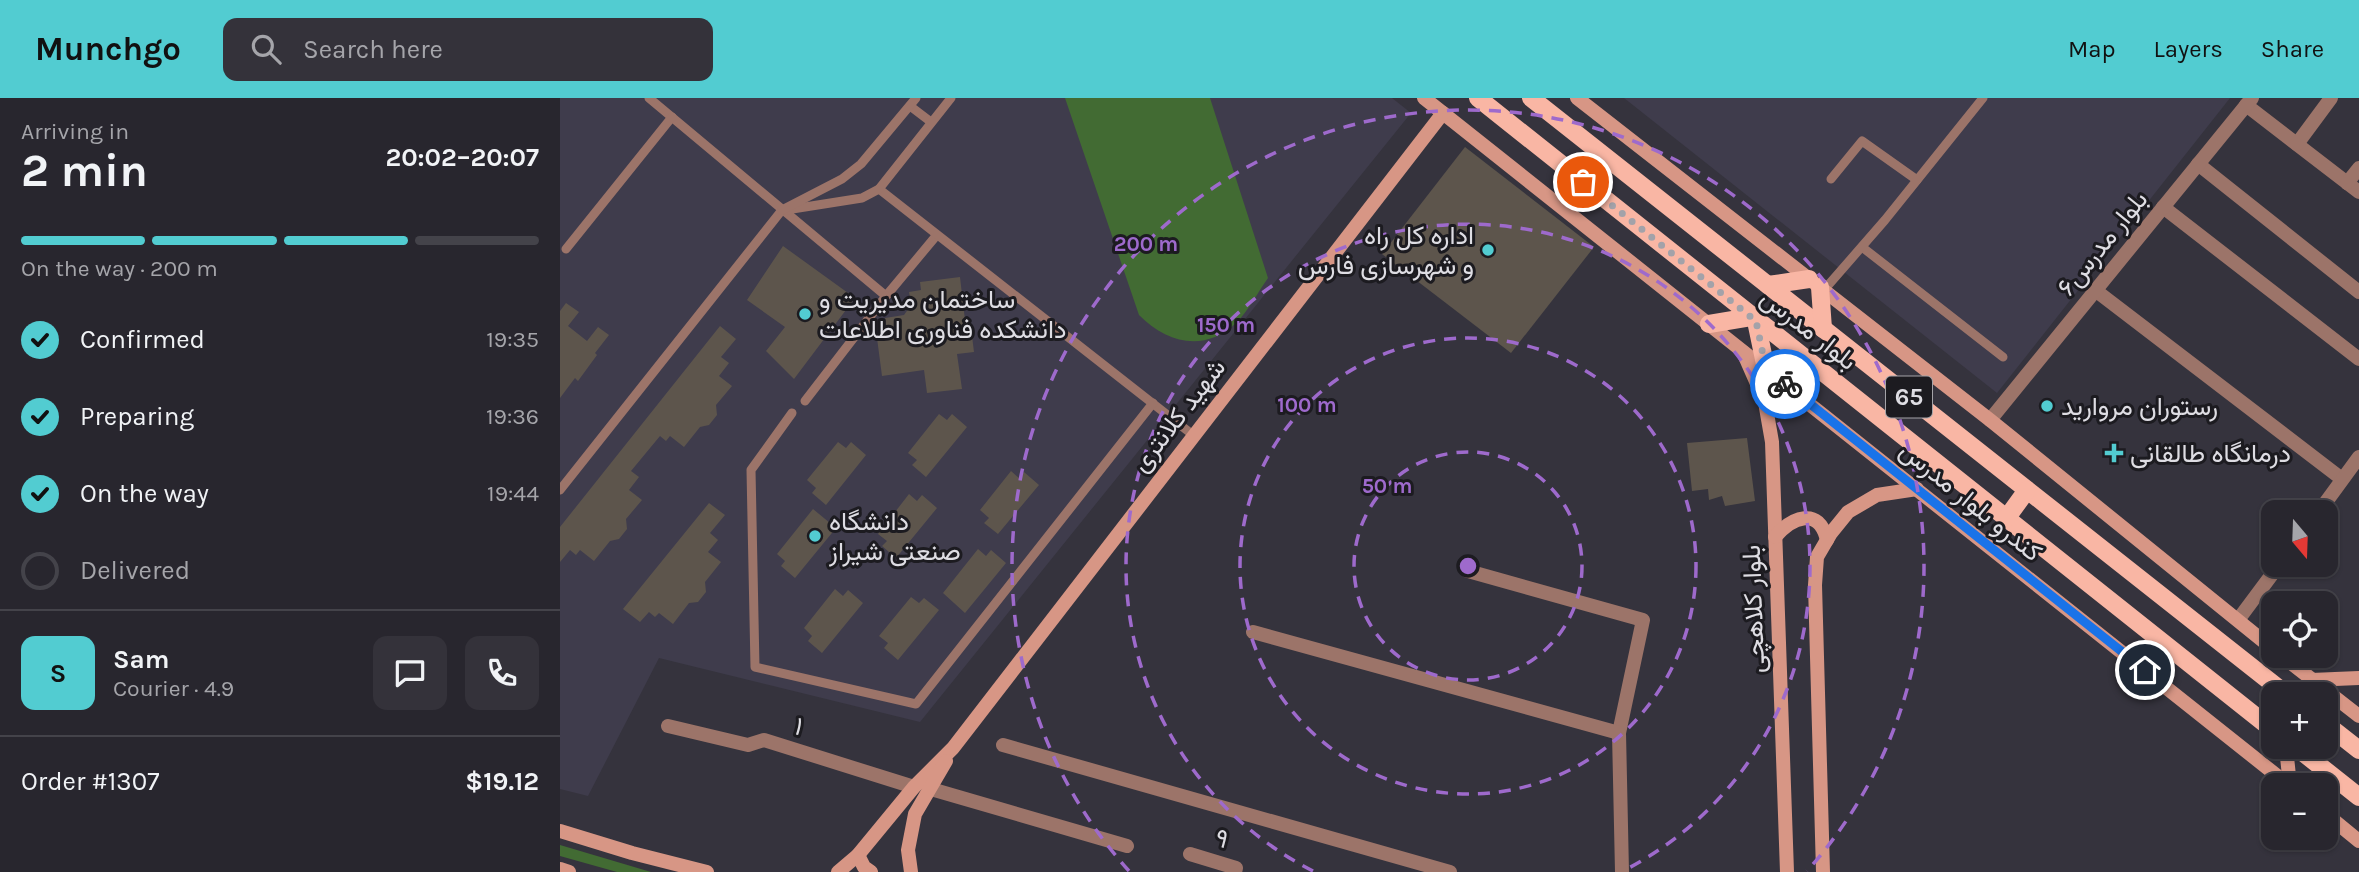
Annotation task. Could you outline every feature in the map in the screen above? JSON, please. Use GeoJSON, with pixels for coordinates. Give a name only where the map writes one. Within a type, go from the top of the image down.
{"type":"FeatureCollection","features":[{"type":"Feature","properties":{"kind":"main road","name":"کندرو بلوار مدرس"},"geometry":{"type":"LineString","coordinates":[[1424,98],[2274,773]]}},
{"type":"Feature","properties":{"kind":"main road","name":"بلوار مدرس"},"geometry":{"type":"LineString","coordinates":[[1478,98],[2261,721]]}},
{"type":"Feature","properties":{"kind":"main road","name":"بلوار مدرس"},"geometry":{"type":"LineString","coordinates":[[1531,98],[2271,682]]}},
{"type":"Feature","properties":{"kind":"main road"},"geometry":{"type":"LineString","coordinates":[[1577,98],[1990,420],[2261,639]]}},
{"type":"Feature","properties":{"kind":"main road","name":"شهید کلانتری"},"geometry":{"type":"LineString","coordinates":[[953,748],[1443,113]]}},
{"type":"Feature","properties":{"kind":"main road"},"geometry":{"type":"LineString","coordinates":[[1768,285],[1818,286]]}},
{"type":"Feature","properties":{"kind":"main road"},"geometry":{"type":"LineString","coordinates":[[1818,286],[1823,329]]}},
{"type":"Feature","properties":{"kind":"main road"},"geometry":{"type":"LineString","coordinates":[[1709,324],[1754,319],[1766,369]]}},
{"type":"Feature","properties":{"kind":"main road","name":"بلوار کلاهچی"},"geometry":{"type":"LineString","coordinates":[[1742,351],[1765,402],[1772,442],[1787,872]]}},
{"type":"Feature","properties":{"kind":"main road"},"geometry":{"type":"LineString","coordinates":[[1823,872],[1815,585],[1817,557],[1848,512],[1877,495],[1917,489]]}},
{"type":"Feature","properties":{"kind":"main road"},"geometry":{"type":"LineString","coordinates":[[2006,519],[2027,490]]}},
{"type":"Feature","properties":{"kind":"main road"},"geometry":{"type":"LineString","coordinates":[[1775,537],[1783,527],[1806,518],[1818,521],[1825,529],[1827,540]]}},
{"type":"Feature","properties":{"kind":"main road"},"geometry":{"type":"LineString","coordinates":[[2296,668],[2359,716]]}},
{"type":"Feature","properties":{"kind":"main road"},"geometry":{"type":"LineString","coordinates":[[2311,680],[2359,678]]}},
{"type":"Feature","properties":{"kind":"main road"},"geometry":{"type":"LineString","coordinates":[[2338,733],[2359,750]]}},
{"type":"Feature","properties":{"kind":"main road"},"geometry":{"type":"LineString","coordinates":[[838,872],[858,855],[914,788],[953,748]]}},
{"type":"Feature","properties":{"kind":"main road"},"geometry":{"type":"LineString","coordinates":[[911,872],[908,849],[915,814],[953,748]]}},
{"type":"Feature","properties":{"kind":"main road"},"geometry":{"type":"LineString","coordinates":[[2310,759],[2359,797]]}},
{"type":"Feature","properties":{"kind":"main road"},"geometry":{"type":"LineString","coordinates":[[2338,824],[2359,841]]}},
{"type":"Feature","properties":{"kind":"main road"},"geometry":{"type":"LineString","coordinates":[[560,831],[707,872]]}},
{"type":"Feature","properties":{"kind":"main road"},"geometry":{"type":"LineString","coordinates":[[858,855],[864,867],[871,872]]}},
{"type":"Feature","properties":{"kind":"main road"},"geometry":{"type":"LineString","coordinates":[[560,869],[569,872]]}},
{"type":"Feature","properties":{"kind":"street"},"geometry":{"type":"LineString","coordinates":[[2297,144],[2331,98]]}},
{"type":"Feature","properties":{"kind":"street"},"geometry":{"type":"LineString","coordinates":[[2249,102],[2353,188],[2359,168]]}},
{"type":"Feature","properties":{"kind":"street","name":"بلوار مدرس۶"},"geometry":{"type":"LineString","coordinates":[[1990,420],[2249,102]]}},
{"type":"Feature","properties":{"kind":"street"},"geometry":{"type":"LineString","coordinates":[[2198,164],[2359,292]]}},
{"type":"Feature","properties":{"kind":"street"},"geometry":{"type":"LineString","coordinates":[[2163,207],[2359,359]]}},
{"type":"Feature","properties":{"kind":"street"},"geometry":{"type":"LineString","coordinates":[[2095,290],[2342,480]]}},
{"type":"Feature","properties":{"kind":"street"},"geometry":{"type":"LineString","coordinates":[[2327,500],[2359,457]]}},
{"type":"Feature","properties":{"kind":"street"},"geometry":{"type":"LineString","coordinates":[[1468,571],[1643,620],[1619,733],[1622,872]]}},
{"type":"Feature","properties":{"kind":"street"},"geometry":{"type":"LineString","coordinates":[[2238,620],[2269,578]]}},
{"type":"Feature","properties":{"kind":"street"},"geometry":{"type":"LineString","coordinates":[[1252,632],[1619,733]]}},
{"type":"Feature","properties":{"kind":"street","name":"۱"},"geometry":{"type":"LineString","coordinates":[[668,726],[748,745],[764,740],[914,788]]}},
{"type":"Feature","properties":{"kind":"street"},"geometry":{"type":"LineString","coordinates":[[1003,745],[1450,872]]}},
{"type":"Feature","properties":{"kind":"street"},"geometry":{"type":"LineString","coordinates":[[931,789],[1127,846]]}},
{"type":"Feature","properties":{"kind":"street","name":"۹"},"geometry":{"type":"LineString","coordinates":[[1190,855],[1236,867],[1235,872]]}},
{"type":"Feature","properties":{"kind":"lane"},"geometry":{"type":"LineString","coordinates":[[649,98],[886,296]]}},
{"type":"Feature","properties":{"kind":"lane"},"geometry":{"type":"LineString","coordinates":[[560,490],[782,210],[842,179],[861,164],[916,98]]}},
{"type":"Feature","properties":{"kind":"lane"},"geometry":{"type":"LineString","coordinates":[[782,210],[862,198],[878,189],[951,98]]}},
{"type":"Feature","properties":{"kind":"lane"},"geometry":{"type":"LineString","coordinates":[[1818,286],[1862,247],[1983,98]]}},
{"type":"Feature","properties":{"kind":"lane"},"geometry":{"type":"LineString","coordinates":[[910,106],[930,122]]}},
{"type":"Feature","properties":{"kind":"lane"},"geometry":{"type":"LineString","coordinates":[[566,249],[672,117]]}},
{"type":"Feature","properties":{"kind":"lane"},"geometry":{"type":"LineString","coordinates":[[1831,179],[1863,141],[1917,180]]}},
{"type":"Feature","properties":{"kind":"lane"},"geometry":{"type":"LineString","coordinates":[[878,189],[1193,435]]}},
{"type":"Feature","properties":{"kind":"lane"},"geometry":{"type":"LineString","coordinates":[[805,401],[936,236]]}},
{"type":"Feature","properties":{"kind":"lane"},"geometry":{"type":"LineString","coordinates":[[1862,247],[2003,357]]}},
{"type":"Feature","properties":{"kind":"lane"},"geometry":{"type":"LineString","coordinates":[[792,414],[751,470],[755,667],[916,704],[1153,403]]}},
{"type":"Feature","properties":{"kind":"shaded area","name":"دانشگاه صنعتی شیراز"},"geometry":{"type":"Polygon","coordinates":[[[560,98],[1392,98],[1411,113],[920,722],[659,658],[588,796],[560,789],[560,98]]]}},
{"type":"Feature","properties":{"kind":"shaded area"},"geometry":{"type":"Polygon","coordinates":[[[1624,98],[2230,98],[1997,393],[1624,98]]]}},
{"type":"Feature","properties":{"kind":"green space"},"geometry":{"type":"Polygon","coordinates":[[[1065,98],[1210,98],[1268,278],[1241,318],[1224,332],[1199,341],[1186,341],[1161,332],[1139,315],[1065,98]]]}},
{"type":"Feature","properties":{"kind":"green space"},"geometry":{"type":"Polygon","coordinates":[[[560,845],[651,872],[617,872],[560,856],[560,845]]]}},
{"type":"Feature","properties":{"kind":"building","name":"اداره کل راه و شهرسازی فارس"},"geometry":{"type":"Polygon","coordinates":[[[1465,147],[1594,247],[1511,353],[1382,254],[1465,147]]]}},
{"type":"Feature","properties":{"kind":"building","name":"ساختمان مدیریت و دانشکده فناوری اطلاعات"},"geometry":{"type":"Polygon","coordinates":[[[783,246],[855,298],[794,379],[766,351],[785,327],[747,300],[783,246]]]}},
{"type":"Feature","properties":{"kind":"building"},"geometry":{"type":"Polygon","coordinates":[[[960,277],[965,320],[970,320],[974,352],[957,354],[962,389],[927,393],[924,370],[882,376],[877,338],[888,336],[885,318],[904,315],[911,305],[909,292],[921,290],[920,282],[960,277]]]}},
{"type":"Feature","properties":{"kind":"building"},"geometry":{"type":"Polygon","coordinates":[[[566,303],[579,312],[568,326],[587,341],[598,327],[609,335],[578,381],[575,378],[560,398],[560,311],[566,303]]]}},
{"type":"Feature","properties":{"kind":"building"},"geometry":{"type":"Polygon","coordinates":[[[720,326],[736,339],[721,357],[729,363],[719,376],[732,386],[716,405],[717,415],[709,425],[700,427],[684,447],[670,436],[666,441],[660,436],[631,471],[639,477],[629,490],[642,500],[626,519],[627,529],[619,539],[610,541],[594,561],[580,550],[576,555],[570,550],[560,562],[560,527],[720,326]]]}},
{"type":"Feature","properties":{"kind":"building"},"geometry":{"type":"Polygon","coordinates":[[[939,414],[947,420],[952,414],[967,427],[926,477],[912,465],[917,460],[908,453],[939,414]]]}},
{"type":"Feature","properties":{"kind":"building"},"geometry":{"type":"Polygon","coordinates":[[[1747,438],[1755,501],[1725,506],[1722,496],[1709,500],[1708,489],[1692,491],[1687,443],[1747,438]]]}},
{"type":"Feature","properties":{"kind":"building"},"geometry":{"type":"Polygon","coordinates":[[[838,442],[846,448],[851,442],[866,455],[826,505],[812,493],[816,488],[807,480],[838,442]]]}},
{"type":"Feature","properties":{"kind":"building"},"geometry":{"type":"Polygon","coordinates":[[[1011,471],[1019,478],[1024,472],[1039,485],[998,534],[984,523],[989,518],[980,510],[1011,471]]]}},
{"type":"Feature","properties":{"kind":"building"},"geometry":{"type":"Polygon","coordinates":[[[909,494],[917,501],[922,495],[937,508],[896,558],[882,546],[887,541],[878,534],[909,494]]]}},
{"type":"Feature","properties":{"kind":"building"},"geometry":{"type":"Polygon","coordinates":[[[709,503],[725,515],[710,533],[718,540],[708,552],[721,562],[705,582],[706,592],[698,602],[689,603],[673,624],[659,613],[655,617],[649,612],[640,622],[623,609],[709,503]]]}},
{"type":"Feature","properties":{"kind":"building"},"geometry":{"type":"Polygon","coordinates":[[[813,509],[836,528],[795,578],[781,566],[785,561],[777,554],[813,509]]]}},
{"type":"Feature","properties":{"kind":"building"},"geometry":{"type":"Polygon","coordinates":[[[978,549],[986,556],[991,550],[1006,563],[965,613],[943,593],[978,549]]]}},
{"type":"Feature","properties":{"kind":"building"},"geometry":{"type":"Polygon","coordinates":[[[835,589],[843,596],[848,590],[863,603],[822,653],[808,641],[812,636],[804,628],[835,589]]]}},
{"type":"Feature","properties":{"kind":"building"},"geometry":{"type":"Polygon","coordinates":[[[911,597],[919,603],[924,598],[939,610],[898,660],[884,648],[888,643],[879,636],[911,597]]]}},
{"type":"Feature","properties":{"kind":"way so far"},"geometry":{"type":"LineString","coordinates":[[1583,182],[1756,321],[1766,369],[1785,384]]}},
{"type":"Feature","properties":{"kind":"place","name":"اداره کل راه و شهرسازی فارس"},"geometry":{"type":"Point","coordinates":[1488,250]}},
{"type":"Feature","properties":{"kind":"place","name":"ساختمان مدیریت و دانشکده فناوری اطلاعات"},"geometry":{"type":"Point","coordinates":[805,314]}},
{"type":"Feature","properties":{"kind":"place","name":"رستوران مروارید"},"geometry":{"type":"Point","coordinates":[2047,406]}},
{"type":"Feature","properties":{"kind":"place","name":"درمانگاه طالقانی"},"geometry":{"type":"Point","coordinates":[2114,453]}},
{"type":"Feature","properties":{"kind":"place","name":"دانشگاه صنعتی شیراز"},"geometry":{"type":"Point","coordinates":[815,536]}},
{"type":"Feature","properties":{"kind":"route"},"geometry":{"type":"LineString","coordinates":[[1785,384],[2145,670]]}}]}
